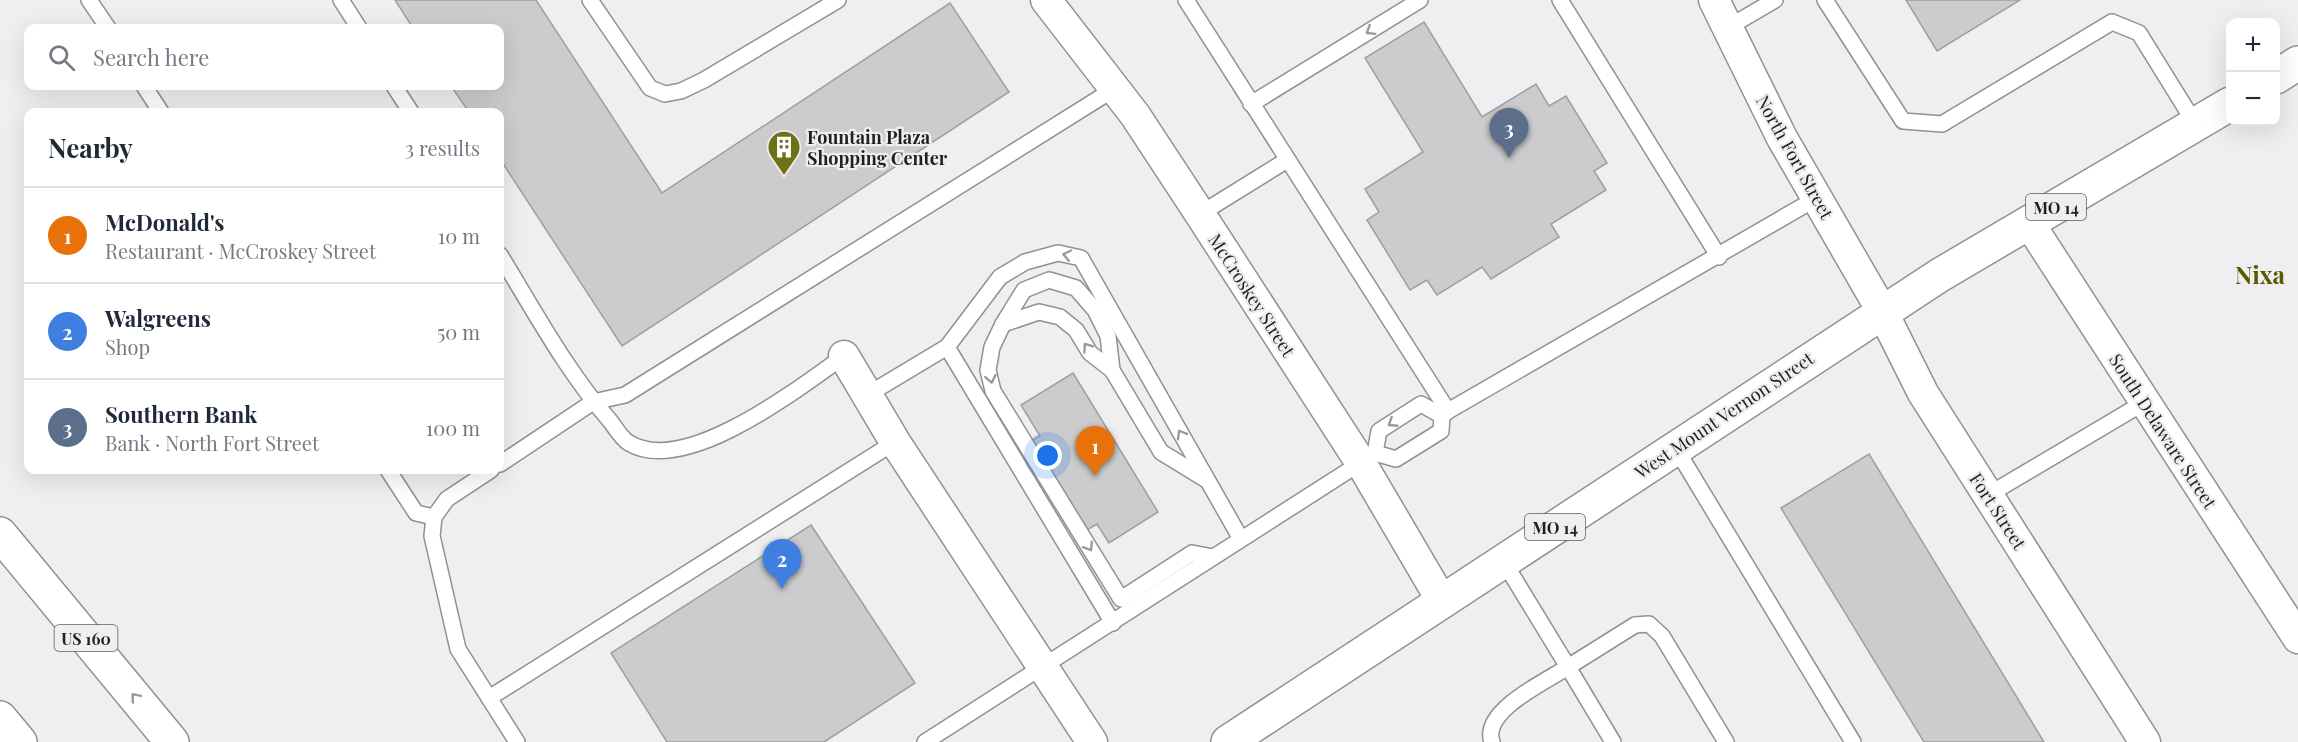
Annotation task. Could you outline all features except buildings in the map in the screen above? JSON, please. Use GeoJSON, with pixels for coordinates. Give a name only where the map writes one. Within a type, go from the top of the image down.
{"type":"FeatureCollection","features":[{"type":"Feature","properties":{"kind":"main road"},"geometry":{"type":"LineString","coordinates":[[2280,74],[2298,63]]}},
{"type":"Feature","properties":{"kind":"main road","name":"West Mount Vernon Street"},"geometry":{"type":"LineString","coordinates":[[1228,742],[1882,311],[2226,106]]}},
{"type":"Feature","properties":{"kind":"main road","name":"US 160"},"geometry":{"type":"LineString","coordinates":[[0,534],[172,742]]}},
{"type":"Feature","properties":{"kind":"main road"},"geometry":{"type":"LineString","coordinates":[[0,718],[20,742]]}},
{"type":"Feature","properties":{"kind":"street","name":"McCroskey Street"},"geometry":{"type":"LineString","coordinates":[[1046,0],[1114,89],[1368,458],[1442,601]]}},
{"type":"Feature","properties":{"kind":"street","name":"North Fort Street"},"geometry":{"type":"LineString","coordinates":[[1714,0],[1782,138],[1882,311]]}},
{"type":"Feature","properties":{"kind":"street","name":"South Delaware Street"},"geometry":{"type":"LineString","coordinates":[[2029,223],[2298,638]]}},
{"type":"Feature","properties":{"kind":"street","name":"Fort Street"},"geometry":{"type":"LineString","coordinates":[[1882,311],[1923,393],[2145,742]]}},
{"type":"Feature","properties":{"kind":"street"},"geometry":{"type":"LineString","coordinates":[[844,356],[895,442],[1092,742]]}},
{"type":"Feature","properties":{"kind":"lane"},"geometry":{"type":"LineString","coordinates":[[90,0],[105,24]]}},
{"type":"Feature","properties":{"kind":"lane"},"geometry":{"type":"LineString","coordinates":[[341,0],[356,24]]}},
{"type":"Feature","properties":{"kind":"lane"},"geometry":{"type":"LineString","coordinates":[[590,0],[650,88],[665,94],[681,91],[704,80],[837,0]]}},
{"type":"Feature","properties":{"kind":"lane"},"geometry":{"type":"LineString","coordinates":[[1186,0],[1445,414],[1441,431],[1396,459],[1368,458]]}},
{"type":"Feature","properties":{"kind":"lane"},"geometry":{"type":"LineString","coordinates":[[1251,104],[1420,0]]}},
{"type":"Feature","properties":{"kind":"lane"},"geometry":{"type":"LineString","coordinates":[[1560,0],[1719,257]]}},
{"type":"Feature","properties":{"kind":"lane"},"geometry":{"type":"LineString","coordinates":[[1727,28],[1775,0]]}},
{"type":"Feature","properties":{"kind":"lane"},"geometry":{"type":"LineString","coordinates":[[1825,0],[1903,121],[1942,124],[2112,22],[2139,33],[2196,125]]}},
{"type":"Feature","properties":{"kind":"lane"},"geometry":{"type":"LineString","coordinates":[[504,461],[593,402],[625,395],[1114,89]]}},
{"type":"Feature","properties":{"kind":"lane"},"geometry":{"type":"LineString","coordinates":[[147,90],[158,108]]}},
{"type":"Feature","properties":{"kind":"lane"},"geometry":{"type":"LineString","coordinates":[[397,90],[408,108]]}},
{"type":"Feature","properties":{"kind":"lane"},"geometry":{"type":"LineString","coordinates":[[1200,214],[1287,160]]}},
{"type":"Feature","properties":{"kind":"lane"},"geometry":{"type":"LineString","coordinates":[[1445,414],[1719,257],[1817,198]]}},
{"type":"Feature","properties":{"kind":"lane"},"geometry":{"type":"LineString","coordinates":[[867,395],[947,346],[1000,277],[1025,262],[1058,253],[1081,258],[1241,539]]}},
{"type":"Feature","properties":{"kind":"lane"},"geometry":{"type":"LineString","coordinates":[[504,261],[593,402],[628,443],[658,452],[708,440],[769,409],[844,356]]}},
{"type":"Feature","properties":{"kind":"lane"},"geometry":{"type":"LineString","coordinates":[[1112,370],[1108,336],[1095,310],[1076,288],[1049,280],[1024,290],[992,347],[988,370],[993,391],[1121,599],[1192,553],[1213,557]]}},
{"type":"Feature","properties":{"kind":"lane"},"geometry":{"type":"LineString","coordinates":[[1003,324],[1039,312],[1060,317],[1076,330],[1090,353],[1112,370],[1161,452],[1207,480]]}},
{"type":"Feature","properties":{"kind":"lane"},"geometry":{"type":"LineString","coordinates":[[947,346],[1113,623]]}},
{"type":"Feature","properties":{"kind":"lane"},"geometry":{"type":"LineString","coordinates":[[1988,495],[2145,402]]}},
{"type":"Feature","properties":{"kind":"lane"},"geometry":{"type":"LineString","coordinates":[[925,742],[1044,668],[1368,458],[1380,431],[1421,404],[1445,414]]}},
{"type":"Feature","properties":{"kind":"lane"},"geometry":{"type":"LineString","coordinates":[[489,698],[895,442]]}},
{"type":"Feature","properties":{"kind":"lane"},"geometry":{"type":"LineString","coordinates":[[1675,447],[1854,742]]}},
{"type":"Feature","properties":{"kind":"lane"},"geometry":{"type":"LineString","coordinates":[[391,474],[416,513],[434,517]]}},
{"type":"Feature","properties":{"kind":"lane"},"geometry":{"type":"LineString","coordinates":[[485,474],[447,499],[434,517],[432,536],[458,649],[517,742]]}},
{"type":"Feature","properties":{"kind":"lane"},"geometry":{"type":"LineString","coordinates":[[1504,562],[1613,742]]}},
{"type":"Feature","properties":{"kind":"lane"},"geometry":{"type":"LineString","coordinates":[[1492,742],[1491,724],[1500,712],[1635,625],[1648,624],[1662,636],[1726,742]]}},
{"type":"Feature","properties":{"kind":"place","name":"Southern Bank"},"geometry":{"type":"Point","coordinates":[1509,158]}},
{"type":"Feature","properties":{"kind":"place","name":"Fountain Plaza Shopping Center"},"geometry":{"type":"Point","coordinates":[784,176]}},
{"type":"Feature","properties":{"kind":"place","name":"McDonald's"},"geometry":{"type":"Point","coordinates":[1095,476]}},
{"type":"Feature","properties":{"kind":"place","name":"Walgreens"},"geometry":{"type":"Point","coordinates":[782,589]}},
{"type":"Feature","properties":{"kind":"district","name":"Nixa"},"geometry":{"type":"Point","coordinates":[2260,274]}}]}
